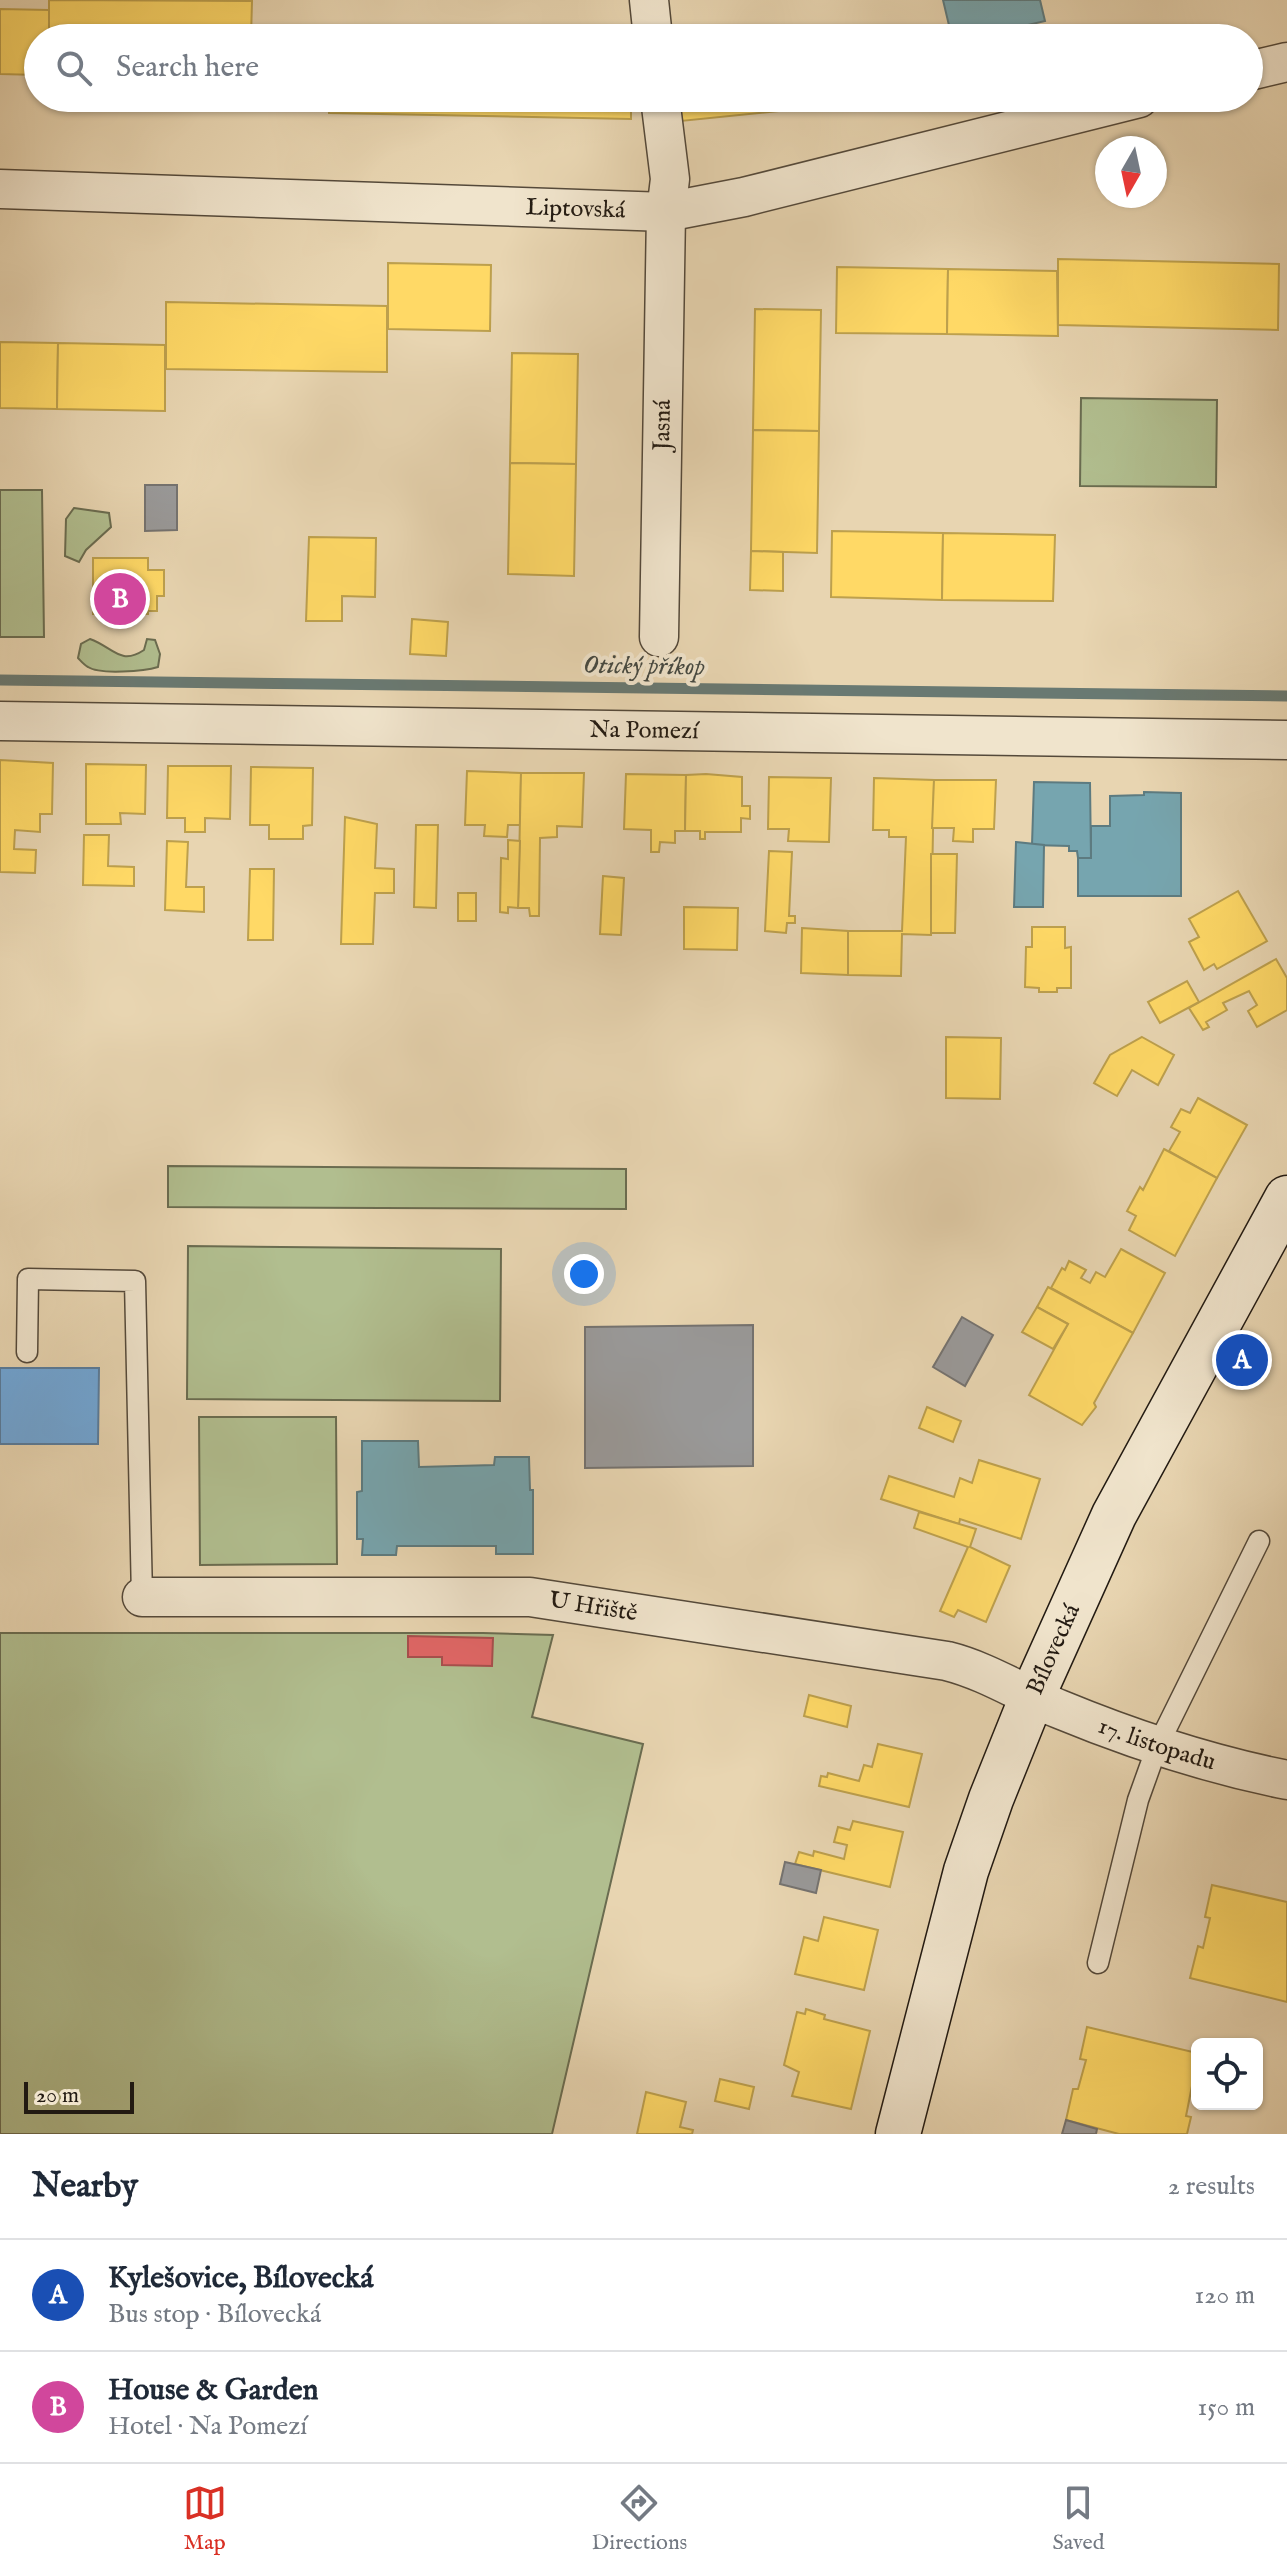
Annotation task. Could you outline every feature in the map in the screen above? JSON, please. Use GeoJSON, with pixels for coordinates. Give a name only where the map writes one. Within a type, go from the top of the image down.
{"type":"FeatureCollection","features":[{"type":"Feature","properties":{"kind":"main road","name":"Bílovecká"},"geometry":{"type":"LineString","coordinates":[[898,2134],[966,1871],[1032,1697],[1114,1515],[1287,1198]]}},
{"type":"Feature","properties":{"kind":"street"},"geometry":{"type":"LineString","coordinates":[[649,0],[652,24]]}},
{"type":"Feature","properties":{"kind":"street"},"geometry":{"type":"LineString","coordinates":[[1263,68],[1287,62]]}},
{"type":"Feature","properties":{"kind":"street","name":"Jasná"},"geometry":{"type":"LineString","coordinates":[[659,637],[666,212],[670,179],[662,112]]}},
{"type":"Feature","properties":{"kind":"street","name":"Liptovská"},"geometry":{"type":"LineString","coordinates":[[0,189],[666,212],[744,197],[1083,112]]}},
{"type":"Feature","properties":{"kind":"street","name":"Na Pomezí"},"geometry":{"type":"LineString","coordinates":[[0,721],[1287,740]]}},
{"type":"Feature","properties":{"kind":"street","name":"U Hřiště"},"geometry":{"type":"LineString","coordinates":[[142,1597],[530,1597],[947,1661],[979,1671],[1032,1697]]}},
{"type":"Feature","properties":{"kind":"street","name":"17. listopadu"},"geometry":{"type":"LineString","coordinates":[[1032,1697],[1157,1747],[1226,1768],[1287,1780]]}},
{"type":"Feature","properties":{"kind":"lane"},"geometry":{"type":"LineString","coordinates":[[27,1352],[28,1279],[135,1281],[142,1597]]}},
{"type":"Feature","properties":{"kind":"lane"},"geometry":{"type":"LineString","coordinates":[[1098,1963],[1138,1800],[1157,1747],[1259,1541]]}},
{"type":"Feature","properties":{"kind":"green space"},"geometry":{"type":"Polygon","coordinates":[[[1081,398],[1217,400],[1216,487],[1080,486],[1081,398]]]}},
{"type":"Feature","properties":{"kind":"green space"},"geometry":{"type":"Polygon","coordinates":[[[0,490],[42,490],[44,637],[0,637],[0,490]]]}},
{"type":"Feature","properties":{"kind":"green space"},"geometry":{"type":"Polygon","coordinates":[[[74,508],[109,513],[111,527],[86,550],[79,562],[65,556],[66,519],[74,508]]]}},
{"type":"Feature","properties":{"kind":"green space"},"geometry":{"type":"Polygon","coordinates":[[[90,639],[122,656],[144,650],[147,639],[155,640],[160,654],[158,667],[123,672],[94,669],[78,658],[81,644],[90,639]]]}},
{"type":"Feature","properties":{"kind":"green space"},"geometry":{"type":"Polygon","coordinates":[[[168,1166],[626,1169],[626,1209],[168,1207],[168,1166]]]}},
{"type":"Feature","properties":{"kind":"green space"},"geometry":{"type":"Polygon","coordinates":[[[188,1246],[501,1249],[500,1401],[187,1399],[188,1246]]]}},
{"type":"Feature","properties":{"kind":"green space"},"geometry":{"type":"Polygon","coordinates":[[[199,1417],[336,1417],[337,1564],[200,1565],[199,1417]]]}},
{"type":"Feature","properties":{"kind":"green space"},"geometry":{"type":"Polygon","coordinates":[[[0,1633],[553,1635],[532,1717],[643,1744],[552,2134],[0,2134],[0,1633]]]}},
{"type":"Feature","properties":{"kind":"building: Homes"},"geometry":{"type":"Polygon","coordinates":[[[49,0],[252,1],[251,24],[49,24],[49,0]]]}},
{"type":"Feature","properties":{"kind":"building: Homes"},"geometry":{"type":"Polygon","coordinates":[[[0,9],[49,10],[49,24],[24,24],[24,75],[0,74],[0,9]]]}},
{"type":"Feature","properties":{"kind":"building: Homes"},"geometry":{"type":"Polygon","coordinates":[[[631,112],[631,119],[329,113],[631,112]]]}},
{"type":"Feature","properties":{"kind":"building: Homes"},"geometry":{"type":"Polygon","coordinates":[[[680,112],[768,112],[681,121],[680,112]]]}},
{"type":"Feature","properties":{"kind":"building: Homes"},"geometry":{"type":"Polygon","coordinates":[[[1058,259],[1279,264],[1278,330],[1058,325],[1058,259]]]}},
{"type":"Feature","properties":{"kind":"building: Homes"},"geometry":{"type":"Polygon","coordinates":[[[388,263],[491,265],[490,331],[388,329],[388,263]]]}},
{"type":"Feature","properties":{"kind":"building: Homes"},"geometry":{"type":"Polygon","coordinates":[[[837,267],[948,269],[947,334],[836,333],[837,267]]]}},
{"type":"Feature","properties":{"kind":"building: Homes"},"geometry":{"type":"Polygon","coordinates":[[[948,269],[1057,271],[1058,336],[947,334],[948,269]]]}},
{"type":"Feature","properties":{"kind":"building: Homes"},"geometry":{"type":"Polygon","coordinates":[[[166,302],[387,306],[387,372],[166,369],[166,302]]]}},
{"type":"Feature","properties":{"kind":"building: Homes"},"geometry":{"type":"Polygon","coordinates":[[[755,309],[821,310],[819,431],[753,430],[755,309]]]}},
{"type":"Feature","properties":{"kind":"building: Homes"},"geometry":{"type":"Polygon","coordinates":[[[0,342],[58,343],[57,409],[0,408],[0,342]]]}},
{"type":"Feature","properties":{"kind":"building: Homes"},"geometry":{"type":"Polygon","coordinates":[[[58,343],[165,345],[165,411],[57,409],[58,343]]]}},
{"type":"Feature","properties":{"kind":"building: Homes"},"geometry":{"type":"Polygon","coordinates":[[[512,353],[578,354],[576,464],[510,463],[512,353]]]}},
{"type":"Feature","properties":{"kind":"building: Homes"},"geometry":{"type":"Polygon","coordinates":[[[753,430],[819,431],[817,553],[751,551],[753,430]]]}},
{"type":"Feature","properties":{"kind":"building: Homes"},"geometry":{"type":"Polygon","coordinates":[[[510,463],[576,464],[574,576],[508,574],[510,463]]]}},
{"type":"Feature","properties":{"kind":"building: Homes"},"geometry":{"type":"Polygon","coordinates":[[[832,531],[943,533],[942,600],[831,597],[832,531]]]}},
{"type":"Feature","properties":{"kind":"building: Homes"},"geometry":{"type":"Polygon","coordinates":[[[943,533],[1055,535],[1053,601],[942,600],[943,533]]]}},
{"type":"Feature","properties":{"kind":"building: Homes"},"geometry":{"type":"Polygon","coordinates":[[[309,537],[376,538],[375,597],[342,596],[342,621],[306,621],[309,537]]]}},
{"type":"Feature","properties":{"kind":"building: Homes"},"geometry":{"type":"Polygon","coordinates":[[[751,551],[783,552],[783,591],[750,590],[751,551]]]}},
{"type":"Feature","properties":{"kind":"building: Homes"},"geometry":{"type":"Polygon","coordinates":[[[93,558],[148,558],[148,570],[164,570],[164,596],[157,596],[157,611],[148,611],[148,614],[93,614],[93,558]]]}},
{"type":"Feature","properties":{"kind":"building: Homes"},"geometry":{"type":"Polygon","coordinates":[[[412,619],[448,622],[446,656],[410,654],[412,619]]]}},
{"type":"Feature","properties":{"kind":"building: Homes"},"geometry":{"type":"Polygon","coordinates":[[[0,760],[53,763],[52,814],[40,814],[40,832],[15,830],[14,849],[36,850],[35,873],[0,872],[0,760]]]}},
{"type":"Feature","properties":{"kind":"building: Homes"},"geometry":{"type":"Polygon","coordinates":[[[86,764],[146,765],[145,814],[120,813],[121,824],[86,824],[86,764]]]}},
{"type":"Feature","properties":{"kind":"building: Homes"},"geometry":{"type":"Polygon","coordinates":[[[168,766],[231,766],[230,819],[205,818],[205,832],[185,832],[185,818],[167,818],[168,766]]]}},
{"type":"Feature","properties":{"kind":"building: Homes"},"geometry":{"type":"Polygon","coordinates":[[[251,767],[313,768],[312,825],[303,826],[303,839],[269,839],[269,825],[250,825],[251,767]]]}},
{"type":"Feature","properties":{"kind":"building: Homes"},"geometry":{"type":"Polygon","coordinates":[[[467,771],[521,773],[520,825],[508,825],[507,837],[484,836],[485,825],[465,825],[467,771]]]}},
{"type":"Feature","properties":{"kind":"building: Homes"},"geometry":{"type":"Polygon","coordinates":[[[521,773],[584,773],[582,827],[557,826],[557,837],[540,838],[539,916],[530,916],[529,908],[518,908],[521,773]]]}},
{"type":"Feature","properties":{"kind":"building: Homes"},"geometry":{"type":"Polygon","coordinates":[[[626,774],[686,775],[685,831],[675,831],[675,843],[660,842],[659,852],[651,852],[651,830],[624,829],[626,774]]]}},
{"type":"Feature","properties":{"kind":"building: Homes"},"geometry":{"type":"Polygon","coordinates":[[[686,775],[742,777],[742,806],[750,806],[750,819],[741,818],[741,832],[705,832],[705,839],[700,839],[700,831],[685,831],[686,775]]]}},
{"type":"Feature","properties":{"kind":"building: Homes"},"geometry":{"type":"Polygon","coordinates":[[[769,777],[831,778],[829,842],[788,841],[789,829],[768,829],[769,777]]]}},
{"type":"Feature","properties":{"kind":"building: Homes"},"geometry":{"type":"Polygon","coordinates":[[[874,778],[934,780],[931,935],[902,934],[901,976],[848,975],[848,931],[902,931],[906,837],[889,837],[889,830],[873,830],[874,778]]]}},
{"type":"Feature","properties":{"kind":"building: Homes"},"geometry":{"type":"Polygon","coordinates":[[[934,780],[996,780],[994,829],[973,829],[973,842],[953,841],[954,828],[932,828],[934,780]]]}},
{"type":"Feature","properties":{"kind":"building: Homes"},"geometry":{"type":"Polygon","coordinates":[[[345,817],[377,824],[375,868],[394,869],[394,893],[375,893],[373,944],[341,944],[345,817]]]}},
{"type":"Feature","properties":{"kind":"building: Homes"},"geometry":{"type":"Polygon","coordinates":[[[416,825],[438,825],[436,908],[414,907],[416,825]]]}},
{"type":"Feature","properties":{"kind":"building: Homes"},"geometry":{"type":"Polygon","coordinates":[[[84,835],[109,835],[108,866],[134,867],[134,886],[83,885],[84,835]]]}},
{"type":"Feature","properties":{"kind":"building: Homes"},"geometry":{"type":"Polygon","coordinates":[[[508,840],[520,841],[518,908],[508,907],[508,913],[500,912],[501,858],[508,859],[508,840]]]}},
{"type":"Feature","properties":{"kind":"building: Homes"},"geometry":{"type":"Polygon","coordinates":[[[167,841],[188,842],[186,887],[204,887],[204,912],[165,910],[167,841]]]}},
{"type":"Feature","properties":{"kind":"building: Homes"},"geometry":{"type":"Polygon","coordinates":[[[769,851],[792,852],[789,916],[795,916],[795,923],[787,923],[786,933],[765,931],[769,851]]]}},
{"type":"Feature","properties":{"kind":"building: Homes"},"geometry":{"type":"Polygon","coordinates":[[[931,854],[957,854],[955,933],[931,933],[931,854]]]}},
{"type":"Feature","properties":{"kind":"building: Homes"},"geometry":{"type":"Polygon","coordinates":[[[250,869],[274,869],[273,940],[248,940],[250,869]]]}},
{"type":"Feature","properties":{"kind":"building: Homes"},"geometry":{"type":"Polygon","coordinates":[[[603,876],[624,878],[621,935],[600,934],[603,876]]]}},
{"type":"Feature","properties":{"kind":"building: Homes"},"geometry":{"type":"Polygon","coordinates":[[[1238,891],[1267,941],[1217,969],[1214,964],[1204,970],[1189,942],[1199,937],[1189,919],[1238,891]]]}},
{"type":"Feature","properties":{"kind":"building: Homes"},"geometry":{"type":"Polygon","coordinates":[[[458,893],[476,893],[476,921],[458,921],[458,893]]]}},
{"type":"Feature","properties":{"kind":"building: Homes"},"geometry":{"type":"Polygon","coordinates":[[[684,907],[738,908],[737,950],[684,949],[684,907]]]}},
{"type":"Feature","properties":{"kind":"building: Homes"},"geometry":{"type":"Polygon","coordinates":[[[1032,927],[1065,927],[1065,948],[1071,947],[1071,988],[1039,992],[1039,988],[1025,987],[1026,947],[1032,947],[1032,927]]]}},
{"type":"Feature","properties":{"kind":"building: Homes"},"geometry":{"type":"Polygon","coordinates":[[[802,928],[848,931],[848,975],[801,973],[802,928]]]}},
{"type":"Feature","properties":{"kind":"building: Homes"},"geometry":{"type":"Polygon","coordinates":[[[1276,959],[1287,978],[1287,1010],[1257,1027],[1248,1011],[1257,1005],[1249,991],[1223,1003],[1227,1010],[1206,1022],[1209,1027],[1203,1030],[1189,1008],[1276,959]]]}},
{"type":"Feature","properties":{"kind":"building: Homes"},"geometry":{"type":"Polygon","coordinates":[[[1187,981],[1199,1002],[1160,1023],[1148,1002],[1187,981]]]}},
{"type":"Feature","properties":{"kind":"building: Homes"},"geometry":{"type":"Polygon","coordinates":[[[946,1037],[1001,1038],[1000,1099],[946,1098],[946,1037]]]}},
{"type":"Feature","properties":{"kind":"building: Homes"},"geometry":{"type":"Polygon","coordinates":[[[1142,1037],[1174,1055],[1158,1085],[1132,1070],[1117,1096],[1094,1083],[1110,1055],[1142,1037]]]}},
{"type":"Feature","properties":{"kind":"building: Homes"},"geometry":{"type":"Polygon","coordinates":[[[1198,1098],[1247,1125],[1217,1178],[1169,1151],[1180,1132],[1171,1127],[1181,1109],[1190,1113],[1198,1098]]]}},
{"type":"Feature","properties":{"kind":"building: Homes"},"geometry":{"type":"Polygon","coordinates":[[[1164,1149],[1217,1178],[1175,1256],[1129,1230],[1136,1216],[1127,1211],[1140,1187],[1143,1190],[1164,1149]]]}},
{"type":"Feature","properties":{"kind":"building: Homes"},"geometry":{"type":"Polygon","coordinates":[[[1121,1249],[1165,1273],[1133,1333],[1051,1288],[1069,1261],[1086,1270],[1081,1278],[1090,1283],[1096,1272],[1105,1277],[1121,1249]]]}},
{"type":"Feature","properties":{"kind":"building: Homes"},"geometry":{"type":"Polygon","coordinates":[[[1048,1287],[1133,1333],[1094,1403],[1096,1407],[1082,1425],[1029,1395],[1068,1324],[1037,1307],[1048,1287]]]}},
{"type":"Feature","properties":{"kind":"building: Homes"},"geometry":{"type":"Polygon","coordinates":[[[1037,1307],[1068,1324],[1053,1349],[1022,1332],[1037,1307]]]}},
{"type":"Feature","properties":{"kind":"building: Homes"},"geometry":{"type":"Polygon","coordinates":[[[927,1407],[961,1421],[953,1442],[919,1428],[927,1407]]]}},
{"type":"Feature","properties":{"kind":"building: Homes"},"geometry":{"type":"Polygon","coordinates":[[[979,1460],[1040,1479],[1021,1539],[960,1519],[959,1524],[881,1499],[889,1476],[954,1497],[960,1478],[972,1483],[979,1460]]]}},
{"type":"Feature","properties":{"kind":"building: Homes"},"geometry":{"type":"Polygon","coordinates":[[[919,1512],[976,1529],[970,1547],[1010,1566],[986,1622],[958,1610],[954,1617],[940,1611],[968,1547],[914,1528],[919,1512]]]}},
{"type":"Feature","properties":{"kind":"building: Homes"},"geometry":{"type":"Polygon","coordinates":[[[809,1695],[851,1706],[847,1727],[804,1716],[809,1695]]]}},
{"type":"Feature","properties":{"kind":"building: Homes"},"geometry":{"type":"Polygon","coordinates":[[[878,1744],[922,1754],[909,1807],[819,1786],[821,1776],[827,1777],[828,1773],[859,1781],[864,1765],[872,1767],[878,1744]]]}},
{"type":"Feature","properties":{"kind":"building: Homes"},"geometry":{"type":"Polygon","coordinates":[[[853,1821],[903,1832],[890,1887],[795,1864],[799,1852],[813,1856],[814,1851],[844,1859],[847,1845],[834,1842],[838,1827],[850,1830],[853,1821]]]}},
{"type":"Feature","properties":{"kind":"building: Homes"},"geometry":{"type":"Polygon","coordinates":[[[1212,1885],[1287,1902],[1287,2002],[1190,1978],[1198,1946],[1203,1948],[1210,1918],[1205,1917],[1212,1885]]]}},
{"type":"Feature","properties":{"kind":"building: Homes"},"geometry":{"type":"Polygon","coordinates":[[[824,1917],[878,1930],[864,1990],[795,1974],[804,1937],[818,1941],[824,1917]]]}},
{"type":"Feature","properties":{"kind":"building: Homes"},"geometry":{"type":"Polygon","coordinates":[[[806,2009],[825,2015],[824,2019],[870,2031],[851,2109],[792,2096],[799,2072],[784,2065],[797,2012],[805,2014],[806,2009]]]}},
{"type":"Feature","properties":{"kind":"building: Homes"},"geometry":{"type":"Polygon","coordinates":[[[1087,2027],[1191,2052],[1191,2091],[1186,2116],[1191,2117],[1187,2134],[1119,2134],[1066,2120],[1073,2089],[1078,2089],[1086,2060],[1080,2059],[1087,2027]]]}},
{"type":"Feature","properties":{"kind":"building: Homes"},"geometry":{"type":"Polygon","coordinates":[[[720,2079],[754,2087],[749,2109],[715,2101],[720,2079]]]}},
{"type":"Feature","properties":{"kind":"building: Homes"},"geometry":{"type":"Polygon","coordinates":[[[646,2092],[686,2102],[680,2127],[693,2130],[692,2134],[637,2134],[646,2092]]]}},
{"type":"Feature","properties":{"kind":"building: Shops"},"geometry":{"type":"Polygon","coordinates":[[[408,1636],[493,1638],[492,1666],[442,1665],[442,1657],[408,1657],[408,1636]]]}},
{"type":"Feature","properties":{"kind":"building: Schools"},"geometry":{"type":"Polygon","coordinates":[[[0,1368],[99,1368],[98,1444],[0,1444],[0,1368]]]}},
{"type":"Feature","properties":{"kind":"building: Public"},"geometry":{"type":"Polygon","coordinates":[[[943,0],[1040,0],[1045,21],[1032,24],[949,24],[943,0]]]}},
{"type":"Feature","properties":{"kind":"building: Public"},"geometry":{"type":"Polygon","coordinates":[[[1034,782],[1090,783],[1091,858],[1078,858],[1077,851],[1069,851],[1069,846],[1032,845],[1034,782]]]}},
{"type":"Feature","properties":{"kind":"building: Public"},"geometry":{"type":"Polygon","coordinates":[[[1144,792],[1181,793],[1181,896],[1078,896],[1078,858],[1091,858],[1091,826],[1110,826],[1110,796],[1144,795],[1144,792]]]}},
{"type":"Feature","properties":{"kind":"building: Public"},"geometry":{"type":"Polygon","coordinates":[[[1016,842],[1044,845],[1043,907],[1014,907],[1016,842]]]}},
{"type":"Feature","properties":{"kind":"building: Public"},"geometry":{"type":"Polygon","coordinates":[[[362,1441],[418,1441],[419,1467],[494,1465],[495,1457],[529,1457],[530,1490],[533,1490],[533,1554],[496,1554],[496,1546],[397,1546],[396,1555],[362,1555],[363,1539],[357,1539],[357,1492],[362,1491],[362,1441]]]}},
{"type":"Feature","properties":{"kind":"building: Industry"},"geometry":{"type":"Polygon","coordinates":[[[145,485],[177,485],[177,530],[145,531],[145,485]]]}},
{"type":"Feature","properties":{"kind":"building: Industry"},"geometry":{"type":"Polygon","coordinates":[[[962,1317],[993,1335],[965,1386],[933,1367],[962,1317]]]}},
{"type":"Feature","properties":{"kind":"building: Industry"},"geometry":{"type":"Polygon","coordinates":[[[753,1325],[753,1466],[585,1468],[585,1327],[753,1325]]]}},
{"type":"Feature","properties":{"kind":"building: Industry"},"geometry":{"type":"Polygon","coordinates":[[[785,1862],[821,1870],[816,1893],[780,1884],[785,1862]]]}},
{"type":"Feature","properties":{"kind":"building: Industry"},"geometry":{"type":"Polygon","coordinates":[[[1066,2120],[1097,2129],[1096,2134],[1062,2134],[1066,2120]]]}},
{"type":"Feature","properties":{"kind":"waterway","name":"Otický příkop"},"geometry":{"type":"LineString","coordinates":[[0,680],[1287,696]]}},
{"type":"Feature","properties":{"kind":"place","name":"House & Garden"},"geometry":{"type":"Point","coordinates":[120,599]}},
{"type":"Feature","properties":{"kind":"place","name":"Kylešovice, Bílovecká"},"geometry":{"type":"Point","coordinates":[1242,1360]}}]}
